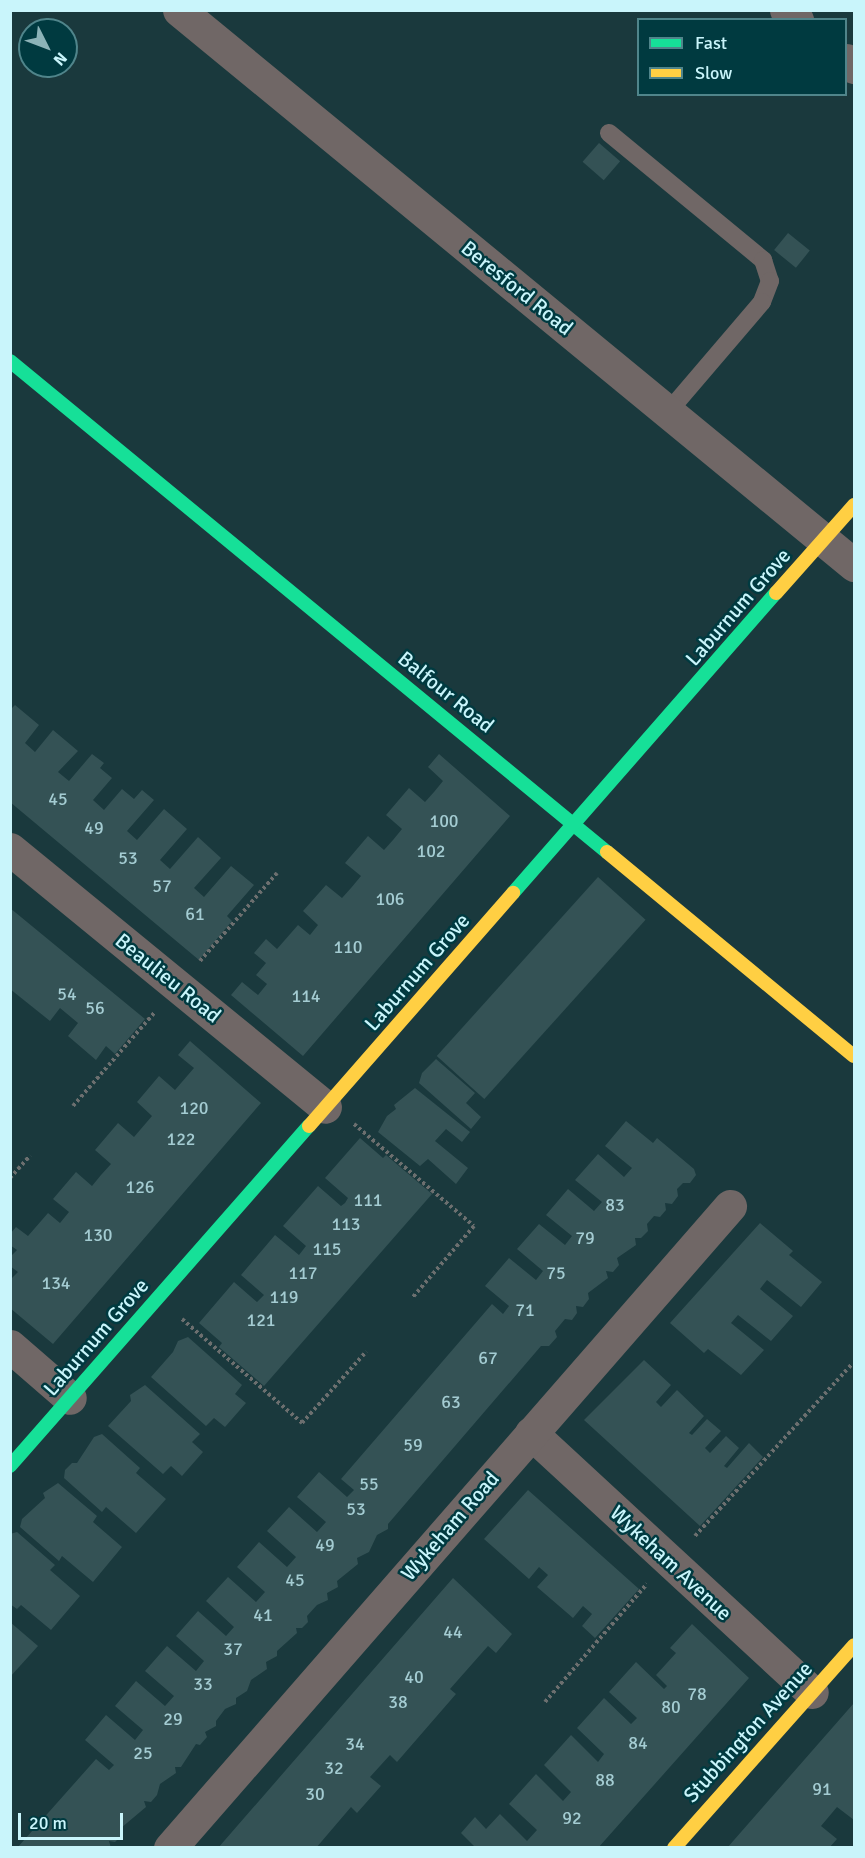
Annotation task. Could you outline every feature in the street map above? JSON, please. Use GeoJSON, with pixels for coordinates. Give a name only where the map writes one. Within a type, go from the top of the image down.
{"type":"FeatureCollection","features":[{"type":"Feature","properties":{"kind":"street","name":"Beresford Road"},"geometry":{"type":"LineString","coordinates":[[179,10],[855,566]]}},
{"type":"Feature","properties":{"kind":"street","name":"Balfour Road"},"geometry":{"type":"LineString","coordinates":[[10,361],[855,1056]]}},
{"type":"Feature","properties":{"kind":"street","name":"Laburnum Grove"},"geometry":{"type":"LineString","coordinates":[[10,1466],[855,505]]}},
{"type":"Feature","properties":{"kind":"street","name":"Beaulieu Road"},"geometry":{"type":"LineString","coordinates":[[10,849],[327,1105]]}},
{"type":"Feature","properties":{"kind":"street","name":"Wykeham Road"},"geometry":{"type":"LineString","coordinates":[[170,1848],[730,1206]]}},
{"type":"Feature","properties":{"kind":"street"},"geometry":{"type":"LineString","coordinates":[[10,1346],[70,1398]]}},
{"type":"Feature","properties":{"kind":"street","name":"Wykeham Avenue"},"geometry":{"type":"LineString","coordinates":[[531,1433],[812,1692]]}},
{"type":"Feature","properties":{"kind":"street","name":"Stubbington Avenue"},"geometry":{"type":"LineString","coordinates":[[674,1848],[855,1646]]}},
{"type":"Feature","properties":{"kind":"lane"},"geometry":{"type":"LineString","coordinates":[[609,133],[763,260],[770,281],[762,302],[668,412]]}},
{"type":"Feature","properties":{"kind":"path"},"geometry":{"type":"LineString","coordinates":[[327,1105],[474,1227],[413,1297]]}},
{"type":"Feature","properties":{"kind":"path"},"geometry":{"type":"LineString","coordinates":[[10,1178],[30,1155]]}},
{"type":"Feature","properties":{"kind":"path"},"geometry":{"type":"LineString","coordinates":[[157,1298],[302,1423],[366,1352]]}},
{"type":"Feature","properties":{"kind":"path"},"geometry":{"type":"LineString","coordinates":[[545,1702],[670,1561],[852,1364]]}},
{"type":"Feature","properties":{"kind":"building"},"geometry":{"type":"Polygon","coordinates":[[[599,143],[620,161],[604,180],[583,162],[599,143]]]}},
{"type":"Feature","properties":{"kind":"building"},"geometry":{"type":"Polygon","coordinates":[[[788,233],[810,251],[796,268],[774,250],[788,233]]]}},
{"type":"Feature","properties":{"kind":"building"},"geometry":{"type":"Polygon","coordinates":[[[15,705],[39,725],[25,743],[35,752],[53,730],[78,751],[58,772],[69,781],[92,754],[104,763],[100,768],[112,778],[93,800],[104,810],[122,789],[134,799],[142,790],[154,800],[127,831],[137,840],[164,809],[187,829],[160,860],[170,869],[198,837],[221,858],[194,888],[204,897],[231,866],[254,885],[227,916],[232,921],[199,960],[10,802],[10,710],[15,705]]]}},
{"type":"Feature","properties":{"kind":"building"},"geometry":{"type":"Polygon","coordinates":[[[439,754],[510,816],[303,1056],[231,995],[242,982],[258,995],[267,984],[256,975],[266,963],[254,953],[266,939],[277,949],[298,925],[310,935],[318,925],[303,911],[326,885],[342,898],[351,888],[361,876],[345,863],[368,836],[384,850],[393,840],[402,829],[386,815],[409,788],[425,802],[434,792],[443,781],[428,767],[439,754]]]}},
{"type":"Feature","properties":{"kind":"building"},"geometry":{"type":"Polygon","coordinates":[[[598,877],[646,920],[484,1099],[437,1056],[598,877]]]}},
{"type":"Feature","properties":{"kind":"building"},"geometry":{"type":"Polygon","coordinates":[[[10,908],[145,1019],[115,1054],[106,1046],[96,1060],[68,1036],[78,1023],[60,1008],[50,1021],[10,989],[10,908]]]}},
{"type":"Feature","properties":{"kind":"building"},"geometry":{"type":"Polygon","coordinates":[[[190,1041],[261,1103],[53,1344],[10,1308],[10,1280],[18,1272],[10,1266],[10,1257],[17,1250],[10,1245],[10,1234],[16,1227],[28,1236],[48,1213],[60,1223],[69,1212],[53,1199],[76,1172],[92,1186],[111,1164],[95,1150],[118,1123],[134,1137],[152,1116],[137,1102],[159,1076],[175,1090],[194,1068],[178,1055],[190,1041]]]}},
{"type":"Feature","properties":{"kind":"building"},"geometry":{"type":"Polygon","coordinates":[[[436,1059],[475,1093],[466,1103],[481,1117],[471,1129],[419,1083],[422,1073],[436,1059]]]}},
{"type":"Feature","properties":{"kind":"building"},"geometry":{"type":"Polygon","coordinates":[[[415,1088],[470,1132],[462,1142],[446,1129],[435,1141],[468,1168],[456,1184],[428,1159],[420,1166],[378,1132],[387,1116],[396,1109],[394,1105],[415,1088]]]}},
{"type":"Feature","properties":{"kind":"building"},"geometry":{"type":"Polygon","coordinates":[[[626,1121],[653,1143],[657,1138],[694,1169],[696,1175],[690,1183],[683,1183],[677,1189],[678,1196],[672,1204],[665,1203],[666,1210],[660,1217],[654,1216],[647,1224],[648,1231],[641,1238],[635,1238],[636,1245],[617,1258],[619,1265],[613,1272],[606,1271],[608,1278],[588,1293],[589,1299],[583,1307],[576,1306],[577,1313],[572,1320],[565,1319],[555,1331],[557,1337],[549,1346],[541,1346],[388,1524],[388,1529],[377,1535],[369,1552],[357,1558],[358,1564],[337,1581],[338,1587],[327,1593],[328,1600],[317,1605],[307,1616],[308,1622],[302,1628],[296,1628],[297,1633],[277,1651],[277,1656],[266,1662],[267,1669],[251,1680],[247,1691],[236,1698],[236,1704],[225,1709],[216,1721],[216,1726],[205,1732],[207,1737],[200,1745],[196,1744],[181,1767],[175,1767],[176,1773],[160,1784],[157,1795],[151,1802],[144,1801],[146,1807],[121,1828],[123,1834],[115,1842],[109,1841],[111,1848],[17,1848],[96,1759],[109,1770],[114,1765],[85,1740],[106,1715],[135,1740],[143,1730],[115,1706],[136,1681],[165,1706],[174,1696],[145,1671],[167,1646],[196,1671],[204,1661],[176,1636],[198,1611],[226,1636],[234,1627],[206,1601],[228,1577],[256,1602],[265,1592],[237,1567],[259,1542],[287,1567],[296,1557],[267,1531],[289,1507],[317,1532],[326,1522],[297,1497],[319,1472],[347,1497],[354,1490],[341,1479],[492,1304],[503,1314],[509,1306],[485,1286],[509,1258],[536,1280],[543,1271],[517,1249],[539,1224],[565,1245],[572,1236],[546,1215],[568,1189],[594,1211],[602,1202],[575,1180],[598,1154],[624,1177],[632,1168],[605,1146],[626,1121]]]}},
{"type":"Feature","properties":{"kind":"building"},"geometry":{"type":"Polygon","coordinates":[[[360,1138],[383,1158],[386,1155],[432,1194],[264,1386],[219,1347],[222,1343],[199,1323],[234,1282],[257,1302],[264,1295],[241,1275],[275,1235],[299,1255],[306,1246],[283,1226],[318,1186],[341,1206],[345,1203],[348,1198],[325,1178],[360,1138]]]}},
{"type":"Feature","properties":{"kind":"building"},"geometry":{"type":"Polygon","coordinates":[[[760,1223],[793,1251],[789,1255],[822,1282],[801,1307],[767,1280],[760,1289],[793,1316],[771,1341],[738,1315],[731,1323],[764,1350],[741,1375],[708,1349],[704,1353],[670,1323],[760,1223]]]}},
{"type":"Feature","properties":{"kind":"building"},"geometry":{"type":"Polygon","coordinates":[[[188,1337],[242,1385],[235,1394],[246,1403],[225,1427],[214,1418],[206,1426],[151,1377],[173,1352],[178,1341],[188,1337]]]}},
{"type":"Feature","properties":{"kind":"building"},"geometry":{"type":"Polygon","coordinates":[[[644,1360],[671,1385],[656,1402],[661,1407],[677,1390],[704,1416],[689,1433],[692,1435],[707,1419],[721,1431],[705,1448],[710,1453],[726,1436],[739,1448],[724,1466],[727,1468],[749,1443],[763,1457],[700,1526],[584,1420],[644,1360]]]}},
{"type":"Feature","properties":{"kind":"building"},"geometry":{"type":"Polygon","coordinates":[[[145,1385],[200,1434],[192,1442],[203,1452],[182,1476],[171,1466],[163,1474],[108,1426],[131,1401],[130,1395],[145,1385]]]}},
{"type":"Feature","properties":{"kind":"building"},"geometry":{"type":"Polygon","coordinates":[[[102,1434],[140,1468],[136,1473],[166,1499],[136,1533],[106,1507],[102,1512],[64,1478],[65,1470],[72,1463],[77,1463],[94,1437],[102,1434]]]}},
{"type":"Feature","properties":{"kind":"building"},"geometry":{"type":"Polygon","coordinates":[[[58,1483],[97,1516],[93,1522],[122,1547],[93,1582],[62,1556],[59,1561],[20,1527],[22,1519],[45,1498],[43,1493],[58,1483]]]}},
{"type":"Feature","properties":{"kind":"building"},"geometry":{"type":"Polygon","coordinates":[[[528,1490],[639,1589],[595,1638],[582,1626],[592,1614],[583,1606],[573,1618],[537,1587],[548,1575],[539,1567],[529,1579],[484,1539],[528,1490]]]}},
{"type":"Feature","properties":{"kind":"building"},"geometry":{"type":"Polygon","coordinates":[[[17,1532],[55,1565],[50,1570],[80,1596],[51,1630],[21,1605],[17,1609],[10,1604],[10,1534],[17,1532]]]}},
{"type":"Feature","properties":{"kind":"building"},"geometry":{"type":"Polygon","coordinates":[[[453,1578],[512,1634],[496,1653],[488,1646],[450,1689],[456,1694],[397,1762],[390,1755],[370,1777],[381,1786],[357,1813],[351,1807],[316,1848],[218,1848],[453,1578]]]}},
{"type":"Feature","properties":{"kind":"building"},"geometry":{"type":"Polygon","coordinates":[[[10,1622],[38,1646],[10,1677],[10,1622]]]}},
{"type":"Feature","properties":{"kind":"building"},"geometry":{"type":"Polygon","coordinates":[[[692,1624],[749,1678],[598,1848],[476,1848],[461,1833],[475,1817],[486,1829],[500,1814],[527,1841],[537,1830],[509,1804],[536,1774],[563,1801],[571,1792],[544,1765],[571,1735],[598,1762],[604,1754],[577,1728],[604,1698],[631,1724],[637,1718],[609,1692],[636,1662],[664,1689],[667,1686],[656,1675],[676,1653],[670,1648],[692,1624]]]}},
{"type":"Feature","properties":{"kind":"building"},"geometry":{"type":"Polygon","coordinates":[[[854,1703],[854,1820],[837,1807],[821,1826],[837,1839],[829,1848],[727,1848],[854,1703]]]}},
{"type":"Feature","properties":{"kind":"traffic: fast"},"geometry":{"type":"LineString","coordinates":[[10,361],[607,852]]}},
{"type":"Feature","properties":{"kind":"traffic: fast"},"geometry":{"type":"LineString","coordinates":[[513,893],[776,593]]}},
{"type":"Feature","properties":{"kind":"traffic: fast"},"geometry":{"type":"LineString","coordinates":[[10,1466],[309,1126]]}},
{"type":"Feature","properties":{"kind":"traffic: slow"},"geometry":{"type":"LineString","coordinates":[[776,593],[854,505]]}},
{"type":"Feature","properties":{"kind":"traffic: slow"},"geometry":{"type":"LineString","coordinates":[[607,852],[854,1056]]}},
{"type":"Feature","properties":{"kind":"traffic: slow"},"geometry":{"type":"LineString","coordinates":[[309,1126],[513,893]]}},
{"type":"Feature","properties":{"kind":"traffic: slow"},"geometry":{"type":"LineString","coordinates":[[674,1848],[854,1645]]}}]}
